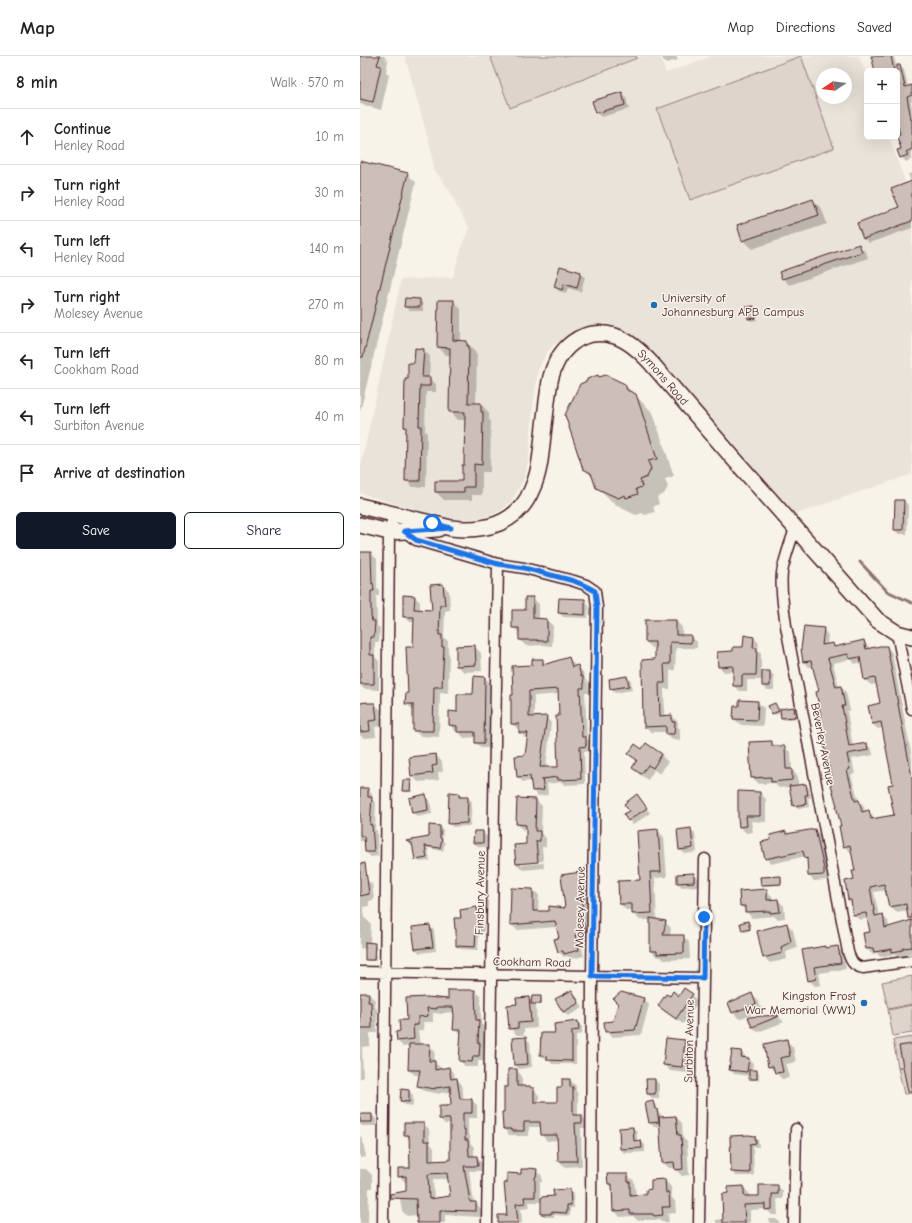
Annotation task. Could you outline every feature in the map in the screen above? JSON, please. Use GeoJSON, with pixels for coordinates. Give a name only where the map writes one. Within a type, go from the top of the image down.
{"type":"FeatureCollection","features":[{"type":"Feature","properties":{"kind":"main road","name":"Symons Road"},"geometry":{"type":"LineString","coordinates":[[451,528],[476,529],[494,526],[518,511],[532,489],[537,476],[550,381],[555,363],[562,351],[574,342],[586,336],[598,334],[615,336],[631,344],[652,364],[729,454],[877,620],[897,633],[912,637]]}},
{"type":"Feature","properties":{"kind":"main road"},"geometry":{"type":"LineString","coordinates":[[360,506],[451,528]]}},
{"type":"Feature","properties":{"kind":"main road"},"geometry":{"type":"LineString","coordinates":[[360,525],[396,532],[451,528]]}},
{"type":"Feature","properties":{"kind":"street"},"geometry":{"type":"LineString","coordinates":[[383,1223],[385,972],[396,532],[394,514]]}},
{"type":"Feature","properties":{"kind":"street","name":"Beverley Avenue"},"geometry":{"type":"LineString","coordinates":[[795,528],[782,571],[781,582],[786,626],[848,952],[853,964],[857,967],[863,968],[912,961]]}},
{"type":"Feature","properties":{"kind":"street"},"geometry":{"type":"LineString","coordinates":[[396,532],[416,540],[498,564]]}},
{"type":"Feature","properties":{"kind":"street","name":"Molesey Avenue"},"geometry":{"type":"LineString","coordinates":[[498,564],[524,568],[574,581],[595,591],[597,608],[592,976],[591,1223]]}},
{"type":"Feature","properties":{"kind":"street","name":"Finsbury Avenue"},"geometry":{"type":"LineString","coordinates":[[487,1223],[498,564]]}},
{"type":"Feature","properties":{"kind":"street"},"geometry":{"type":"LineString","coordinates":[[897,633],[912,709]]}},
{"type":"Feature","properties":{"kind":"street","name":"Surbiton Avenue"},"geometry":{"type":"LineString","coordinates":[[699,1223],[705,859]]}},
{"type":"Feature","properties":{"kind":"street","name":"Cookham Road"},"geometry":{"type":"LineString","coordinates":[[360,972],[703,978]]}},
{"type":"Feature","properties":{"kind":"street"},"geometry":{"type":"LineString","coordinates":[[794,1223],[796,1129]]}},
{"type":"Feature","properties":{"kind":"shaded area","name":"University of Johannesburg APB Campus"},"geometry":{"type":"Polygon","coordinates":[[[405,56],[660,56],[666,73],[712,56],[859,56],[864,69],[864,140],[890,140],[912,201],[912,474],[793,515],[633,339],[579,332],[553,345],[544,357],[538,370],[529,456],[524,480],[510,503],[499,512],[485,517],[469,519],[448,518],[415,510],[360,493],[360,470],[401,280],[453,277],[469,228],[449,189],[434,170],[431,150],[405,56]]]}},
{"type":"Feature","properties":{"kind":"shaded area"},"geometry":{"type":"Polygon","coordinates":[[[490,56],[636,56],[637,58],[510,108],[490,56]]]}},
{"type":"Feature","properties":{"kind":"shaded area"},"geometry":{"type":"Polygon","coordinates":[[[801,56],[816,98],[816,104],[818,104],[834,148],[690,200],[657,109],[801,56]]]}},
{"type":"Feature","properties":{"kind":"shaded area"},"geometry":{"type":"Polygon","coordinates":[[[912,976],[912,1004],[888,1009],[882,982],[912,976]]]}},
{"type":"Feature","properties":{"kind":"shaded area"},"geometry":{"type":"Polygon","coordinates":[[[912,1005],[912,1033],[893,1036],[888,1010],[912,1005]]]}},
{"type":"Feature","properties":{"kind":"shaded area"},"geometry":{"type":"Polygon","coordinates":[[[912,1037],[912,1064],[898,1067],[893,1040],[912,1037]]]}},
{"type":"Feature","properties":{"kind":"shaded area"},"geometry":{"type":"Polygon","coordinates":[[[912,1065],[912,1093],[904,1094],[898,1068],[912,1065]]]}},
{"type":"Feature","properties":{"kind":"building"},"geometry":{"type":"Polygon","coordinates":[[[360,56],[380,56],[377,65],[381,66],[373,102],[360,99],[360,56]]]}},
{"type":"Feature","properties":{"kind":"building"},"geometry":{"type":"Polygon","coordinates":[[[871,56],[891,56],[893,68],[874,68],[871,56]]]}},
{"type":"Feature","properties":{"kind":"building"},"geometry":{"type":"Polygon","coordinates":[[[897,65],[900,65],[905,87],[912,85],[912,95],[907,97],[912,119],[912,149],[906,152],[908,155],[900,158],[897,150],[901,149],[898,140],[900,140],[900,68],[897,68],[897,65]]]}},
{"type":"Feature","properties":{"kind":"building"},"geometry":{"type":"Polygon","coordinates":[[[622,92],[625,105],[596,113],[592,101],[622,92]]]}},
{"type":"Feature","properties":{"kind":"building"},"geometry":{"type":"Polygon","coordinates":[[[360,161],[408,173],[363,357],[360,357],[360,161]]]}},
{"type":"Feature","properties":{"kind":"building"},"geometry":{"type":"Polygon","coordinates":[[[912,181],[912,221],[863,239],[857,223],[899,207],[891,189],[912,181]]]}},
{"type":"Feature","properties":{"kind":"building"},"geometry":{"type":"Polygon","coordinates":[[[813,199],[819,215],[742,241],[737,225],[813,199]]]}},
{"type":"Feature","properties":{"kind":"building"},"geometry":{"type":"Polygon","coordinates":[[[859,244],[862,252],[782,279],[779,272],[859,244]]]}},
{"type":"Feature","properties":{"kind":"building"},"geometry":{"type":"Polygon","coordinates":[[[560,266],[581,272],[577,288],[564,284],[562,290],[554,287],[560,266]]]}},
{"type":"Feature","properties":{"kind":"building"},"geometry":{"type":"Polygon","coordinates":[[[405,298],[420,299],[420,307],[404,307],[405,298]]]}},
{"type":"Feature","properties":{"kind":"building"},"geometry":{"type":"Polygon","coordinates":[[[438,300],[454,300],[453,340],[467,341],[467,346],[469,346],[468,403],[481,403],[481,412],[483,412],[482,465],[474,464],[474,487],[464,487],[464,492],[435,492],[435,481],[462,481],[462,465],[464,465],[465,412],[449,412],[450,348],[437,347],[438,300]]]}},
{"type":"Feature","properties":{"kind":"building"},"geometry":{"type":"Polygon","coordinates":[[[754,306],[756,318],[748,319],[746,307],[754,306]]]}},
{"type":"Feature","properties":{"kind":"building"},"geometry":{"type":"Polygon","coordinates":[[[415,348],[424,349],[422,377],[430,377],[430,386],[420,386],[420,481],[405,481],[405,379],[408,379],[408,363],[414,363],[415,348]]]}},
{"type":"Feature","properties":{"kind":"building"},"geometry":{"type":"Polygon","coordinates":[[[598,375],[599,377],[606,375],[625,384],[627,390],[636,394],[657,459],[648,461],[651,469],[647,477],[640,480],[642,487],[636,489],[638,494],[626,498],[625,495],[618,498],[596,488],[591,473],[583,469],[565,415],[580,384],[587,381],[587,379],[598,375]]]}},
{"type":"Feature","properties":{"kind":"building"},"geometry":{"type":"Polygon","coordinates":[[[895,500],[904,500],[903,530],[894,530],[895,500]]]}},
{"type":"Feature","properties":{"kind":"building"},"geometry":{"type":"Polygon","coordinates":[[[360,552],[371,552],[372,584],[373,583],[374,591],[371,591],[371,615],[372,621],[375,621],[374,637],[370,637],[370,655],[374,655],[374,684],[360,684],[360,552]]]}},
{"type":"Feature","properties":{"kind":"building"},"geometry":{"type":"Polygon","coordinates":[[[443,584],[445,605],[440,605],[439,635],[442,635],[442,647],[444,647],[442,687],[434,687],[433,731],[413,731],[413,704],[405,704],[406,693],[408,693],[406,647],[413,647],[414,617],[403,617],[403,595],[415,596],[414,609],[432,610],[430,585],[443,584]]]}},
{"type":"Feature","properties":{"kind":"building"},"geometry":{"type":"Polygon","coordinates":[[[525,597],[533,597],[533,618],[547,619],[547,641],[519,640],[519,628],[512,628],[512,610],[525,610],[525,597]]]}},
{"type":"Feature","properties":{"kind":"building"},"geometry":{"type":"Polygon","coordinates":[[[559,598],[585,599],[585,615],[558,613],[559,598]]]}},
{"type":"Feature","properties":{"kind":"building"},"geometry":{"type":"Polygon","coordinates":[[[645,620],[676,620],[676,635],[691,635],[691,643],[670,642],[670,664],[664,664],[665,683],[659,683],[660,716],[672,715],[672,722],[675,722],[674,734],[666,734],[666,726],[644,727],[642,660],[655,659],[655,642],[645,642],[645,620]]]}},
{"type":"Feature","properties":{"kind":"building"},"geometry":{"type":"Polygon","coordinates":[[[804,626],[824,628],[822,645],[833,643],[834,647],[864,640],[866,649],[887,646],[912,778],[912,918],[908,918],[906,904],[889,907],[884,884],[870,887],[875,916],[883,914],[885,928],[912,920],[912,947],[903,948],[903,950],[892,952],[892,949],[874,952],[873,948],[866,949],[863,933],[870,932],[866,913],[853,915],[851,900],[848,900],[845,881],[854,879],[852,871],[855,871],[850,845],[843,847],[839,826],[841,826],[830,781],[832,781],[822,737],[824,737],[819,716],[821,716],[816,692],[819,691],[811,661],[803,662],[801,649],[804,626]],[[848,654],[828,658],[836,687],[841,686],[845,706],[842,706],[849,746],[867,743],[868,750],[847,754],[850,769],[847,770],[855,801],[859,800],[862,812],[869,810],[871,819],[894,815],[888,785],[893,784],[881,722],[872,724],[868,706],[880,703],[875,678],[864,680],[860,657],[849,659],[848,654]]]}},
{"type":"Feature","properties":{"kind":"building"},"geometry":{"type":"Polygon","coordinates":[[[744,635],[754,637],[753,648],[757,648],[756,675],[742,675],[742,686],[733,686],[733,666],[718,667],[717,652],[733,651],[733,647],[743,647],[744,635]]]}},
{"type":"Feature","properties":{"kind":"building"},"geometry":{"type":"Polygon","coordinates":[[[475,645],[476,665],[456,666],[456,646],[475,645]]]}},
{"type":"Feature","properties":{"kind":"building"},"geometry":{"type":"Polygon","coordinates":[[[569,657],[572,667],[578,665],[581,676],[583,676],[584,688],[580,688],[582,737],[586,737],[586,746],[580,747],[581,779],[558,780],[558,777],[542,779],[544,790],[532,791],[530,776],[517,777],[515,756],[525,755],[528,733],[519,733],[519,724],[511,724],[511,695],[513,695],[512,666],[532,665],[532,659],[543,659],[543,665],[569,657]],[[558,689],[529,691],[529,717],[547,716],[540,767],[558,767],[556,716],[559,716],[558,689]]]}},
{"type":"Feature","properties":{"kind":"building"},"geometry":{"type":"Polygon","coordinates":[[[762,671],[770,671],[770,686],[762,686],[762,671]]]}},
{"type":"Feature","properties":{"kind":"building"},"geometry":{"type":"Polygon","coordinates":[[[474,676],[485,677],[484,743],[475,743],[475,732],[457,732],[457,726],[449,725],[449,711],[457,712],[457,694],[473,694],[474,676]]]}},
{"type":"Feature","properties":{"kind":"building"},"geometry":{"type":"Polygon","coordinates":[[[627,676],[629,686],[610,689],[609,679],[627,676]]]}},
{"type":"Feature","properties":{"kind":"building"},"geometry":{"type":"Polygon","coordinates":[[[739,700],[758,701],[757,720],[733,719],[734,706],[739,706],[739,700]]]}},
{"type":"Feature","properties":{"kind":"building"},"geometry":{"type":"Polygon","coordinates":[[[360,703],[375,703],[377,720],[369,721],[370,731],[360,732],[360,703]]]}},
{"type":"Feature","properties":{"kind":"building"},"geometry":{"type":"Polygon","coordinates":[[[775,703],[779,711],[772,714],[768,706],[775,703]]]}},
{"type":"Feature","properties":{"kind":"building"},"geometry":{"type":"Polygon","coordinates":[[[794,707],[795,717],[781,718],[780,709],[794,707]]]}},
{"type":"Feature","properties":{"kind":"building"},"geometry":{"type":"Polygon","coordinates":[[[772,741],[772,746],[785,746],[786,769],[792,769],[792,780],[771,782],[771,777],[751,778],[749,742],[772,741]]]}},
{"type":"Feature","properties":{"kind":"building"},"geometry":{"type":"Polygon","coordinates":[[[646,743],[662,754],[653,768],[648,765],[641,774],[632,768],[637,760],[628,754],[635,744],[642,749],[646,743]]]}},
{"type":"Feature","properties":{"kind":"building"},"geometry":{"type":"Polygon","coordinates":[[[436,754],[437,765],[432,766],[433,773],[411,776],[409,757],[436,754]]]}},
{"type":"Feature","properties":{"kind":"building"},"geometry":{"type":"Polygon","coordinates":[[[403,780],[411,780],[410,791],[402,791],[403,780]]]}},
{"type":"Feature","properties":{"kind":"building"},"geometry":{"type":"Polygon","coordinates":[[[806,784],[808,795],[805,795],[806,804],[793,806],[789,786],[806,784]]]}},
{"type":"Feature","properties":{"kind":"building"},"geometry":{"type":"Polygon","coordinates":[[[360,788],[368,788],[368,797],[372,797],[370,825],[372,825],[374,852],[365,852],[364,836],[360,836],[360,788]]]}},
{"type":"Feature","properties":{"kind":"building"},"geometry":{"type":"Polygon","coordinates":[[[738,791],[760,792],[760,816],[746,816],[747,826],[739,827],[738,791]]]}},
{"type":"Feature","properties":{"kind":"building"},"geometry":{"type":"Polygon","coordinates":[[[449,792],[459,793],[459,797],[468,797],[467,823],[448,824],[449,792]]]}},
{"type":"Feature","properties":{"kind":"building"},"geometry":{"type":"Polygon","coordinates":[[[426,794],[428,810],[412,813],[409,798],[426,794]]]}},
{"type":"Feature","properties":{"kind":"building"},"geometry":{"type":"Polygon","coordinates":[[[637,794],[647,808],[628,821],[623,814],[629,811],[624,804],[637,794]]]}},
{"type":"Feature","properties":{"kind":"building"},"geometry":{"type":"Polygon","coordinates":[[[517,798],[536,799],[535,831],[540,831],[540,841],[536,841],[538,862],[516,864],[514,845],[526,844],[526,825],[516,824],[517,798]]]}},
{"type":"Feature","properties":{"kind":"building"},"geometry":{"type":"Polygon","coordinates":[[[429,825],[440,826],[440,838],[442,839],[440,848],[425,846],[427,858],[415,860],[412,843],[406,841],[429,837],[429,825]]]}},
{"type":"Feature","properties":{"kind":"building"},"geometry":{"type":"Polygon","coordinates":[[[691,828],[693,848],[679,850],[677,830],[691,828]]]}},
{"type":"Feature","properties":{"kind":"building"},"geometry":{"type":"Polygon","coordinates":[[[658,829],[661,872],[650,872],[652,913],[632,914],[632,904],[619,904],[618,881],[640,880],[637,831],[658,829]]]}},
{"type":"Feature","properties":{"kind":"building"},"geometry":{"type":"Polygon","coordinates":[[[815,829],[824,875],[808,876],[807,858],[805,859],[803,851],[765,859],[761,842],[771,840],[770,835],[786,831],[786,834],[815,829]]]}},
{"type":"Feature","properties":{"kind":"building"},"geometry":{"type":"Polygon","coordinates":[[[474,831],[483,831],[483,843],[473,843],[474,831]]]}},
{"type":"Feature","properties":{"kind":"building"},"geometry":{"type":"Polygon","coordinates":[[[365,863],[369,894],[360,896],[360,864],[365,863]]]}},
{"type":"Feature","properties":{"kind":"building"},"geometry":{"type":"Polygon","coordinates":[[[581,872],[584,902],[582,902],[582,919],[585,935],[575,935],[579,950],[564,954],[563,951],[558,952],[554,939],[559,938],[555,921],[510,925],[511,888],[533,889],[533,911],[549,911],[549,906],[565,908],[561,875],[581,872]]]}},
{"type":"Feature","properties":{"kind":"building"},"geometry":{"type":"Polygon","coordinates":[[[694,873],[694,882],[677,883],[677,874],[694,873]]]}},
{"type":"Feature","properties":{"kind":"building"},"geometry":{"type":"Polygon","coordinates":[[[781,876],[781,884],[761,885],[760,877],[781,876]]]}},
{"type":"Feature","properties":{"kind":"building"},"geometry":{"type":"Polygon","coordinates":[[[767,889],[767,900],[778,899],[780,912],[745,912],[745,906],[740,906],[739,891],[767,889]]]}},
{"type":"Feature","properties":{"kind":"building"},"geometry":{"type":"Polygon","coordinates":[[[477,907],[479,920],[481,920],[481,928],[476,929],[475,947],[456,946],[456,929],[454,918],[461,918],[460,910],[477,907]]]}},
{"type":"Feature","properties":{"kind":"building"},"geometry":{"type":"Polygon","coordinates":[[[650,918],[666,921],[663,935],[684,935],[684,953],[657,954],[657,951],[650,951],[650,918]]]}},
{"type":"Feature","properties":{"kind":"building"},"geometry":{"type":"Polygon","coordinates":[[[748,921],[750,929],[742,931],[740,923],[748,921]]]}},
{"type":"Feature","properties":{"kind":"building"},"geometry":{"type":"Polygon","coordinates":[[[787,923],[791,942],[781,947],[782,953],[763,958],[757,931],[787,923]]]}},
{"type":"Feature","properties":{"kind":"building"},"geometry":{"type":"Polygon","coordinates":[[[430,925],[433,947],[415,949],[412,927],[430,925]]]}},
{"type":"Feature","properties":{"kind":"building"},"geometry":{"type":"Polygon","coordinates":[[[365,942],[375,943],[374,960],[365,960],[365,942]]]}},
{"type":"Feature","properties":{"kind":"building"},"geometry":{"type":"Polygon","coordinates":[[[825,946],[825,948],[838,946],[841,963],[814,967],[816,979],[808,981],[802,950],[825,946]]]}},
{"type":"Feature","properties":{"kind":"building"},"geometry":{"type":"Polygon","coordinates":[[[684,988],[693,994],[676,1019],[658,1006],[666,994],[670,996],[673,991],[679,996],[684,988]]]}},
{"type":"Feature","properties":{"kind":"building"},"geometry":{"type":"Polygon","coordinates":[[[448,990],[475,990],[476,1020],[479,1020],[478,1043],[480,1043],[479,1056],[473,1056],[472,1062],[459,1061],[461,1030],[453,1030],[453,1007],[437,1007],[437,1009],[427,1008],[428,1016],[418,1017],[418,1025],[413,1025],[414,1039],[397,1041],[396,1032],[400,1031],[399,1020],[407,1020],[406,998],[427,997],[448,999],[448,990]]]}},
{"type":"Feature","properties":{"kind":"building"},"geometry":{"type":"Polygon","coordinates":[[[572,990],[579,1003],[563,1012],[555,999],[572,990]]]}},
{"type":"Feature","properties":{"kind":"building"},"geometry":{"type":"Polygon","coordinates":[[[621,992],[644,998],[635,1030],[605,1032],[604,1022],[613,1021],[618,1004],[613,999],[621,992]]]}},
{"type":"Feature","properties":{"kind":"building"},"geometry":{"type":"Polygon","coordinates":[[[360,993],[369,993],[368,1002],[371,1002],[372,1028],[360,1028],[360,993]]]}},
{"type":"Feature","properties":{"kind":"building"},"geometry":{"type":"Polygon","coordinates":[[[752,993],[756,1004],[732,1013],[728,1003],[752,993]]]}},
{"type":"Feature","properties":{"kind":"building"},"geometry":{"type":"Polygon","coordinates":[[[532,996],[541,996],[541,1004],[531,1004],[532,996]]]}},
{"type":"Feature","properties":{"kind":"building"},"geometry":{"type":"Polygon","coordinates":[[[529,997],[531,1022],[518,1023],[518,1028],[509,1029],[507,1005],[517,1004],[516,998],[529,997]]]}},
{"type":"Feature","properties":{"kind":"building"},"geometry":{"type":"Polygon","coordinates":[[[779,1016],[752,1027],[748,1017],[779,1016]]]}},
{"type":"Feature","properties":{"kind":"building"},"geometry":{"type":"Polygon","coordinates":[[[578,1021],[579,1030],[572,1031],[572,1061],[547,1060],[547,1056],[540,1055],[541,1033],[555,1033],[554,1024],[578,1021]]]}},
{"type":"Feature","properties":{"kind":"building"},"geometry":{"type":"Polygon","coordinates":[[[526,1037],[528,1064],[514,1065],[512,1038],[526,1037]]]}},
{"type":"Feature","properties":{"kind":"building"},"geometry":{"type":"Polygon","coordinates":[[[666,1038],[685,1040],[682,1067],[663,1065],[666,1038]]]}},
{"type":"Feature","properties":{"kind":"building"},"geometry":{"type":"Polygon","coordinates":[[[787,1039],[790,1056],[780,1058],[783,1072],[775,1073],[773,1066],[768,1067],[764,1044],[787,1039]]]}},
{"type":"Feature","properties":{"kind":"building"},"geometry":{"type":"Polygon","coordinates":[[[409,1044],[430,1044],[429,1061],[435,1061],[435,1070],[449,1067],[451,1079],[457,1078],[460,1099],[472,1099],[472,1113],[463,1113],[463,1129],[465,1129],[465,1140],[468,1140],[469,1156],[477,1156],[478,1166],[464,1166],[470,1202],[476,1202],[476,1211],[440,1210],[440,1223],[417,1223],[416,1199],[390,1198],[390,1194],[406,1191],[406,1176],[398,1177],[398,1168],[410,1168],[409,1135],[404,1135],[404,1123],[424,1123],[424,1141],[429,1141],[429,1161],[450,1160],[450,1119],[439,1119],[439,1106],[451,1105],[450,1086],[435,1089],[417,1086],[420,1070],[408,1070],[409,1044]],[[447,1173],[428,1174],[429,1199],[450,1196],[447,1173]]]}},
{"type":"Feature","properties":{"kind":"building"},"geometry":{"type":"Polygon","coordinates":[[[912,1044],[912,1092],[908,1092],[899,1046],[912,1044]]]}},
{"type":"Feature","properties":{"kind":"building"},"geometry":{"type":"Polygon","coordinates":[[[732,1050],[742,1051],[741,1057],[749,1058],[747,1072],[729,1070],[732,1050]]]}},
{"type":"Feature","properties":{"kind":"building"},"geometry":{"type":"Polygon","coordinates":[[[508,1069],[517,1069],[517,1086],[530,1086],[531,1088],[534,1088],[534,1102],[557,1102],[557,1087],[562,1087],[562,1079],[570,1079],[570,1087],[573,1087],[573,1115],[582,1115],[582,1123],[575,1123],[577,1161],[558,1161],[557,1135],[541,1135],[540,1122],[524,1122],[524,1131],[511,1131],[511,1129],[503,1129],[502,1112],[504,1112],[504,1087],[508,1087],[508,1069]]]}},
{"type":"Feature","properties":{"kind":"building"},"geometry":{"type":"Polygon","coordinates":[[[749,1070],[757,1070],[757,1079],[749,1079],[749,1070]]]}},
{"type":"Feature","properties":{"kind":"building"},"geometry":{"type":"Polygon","coordinates":[[[646,1079],[655,1079],[655,1094],[647,1094],[646,1079]]]}},
{"type":"Feature","properties":{"kind":"building"},"geometry":{"type":"Polygon","coordinates":[[[401,1089],[409,1090],[409,1102],[400,1101],[401,1089]]]}},
{"type":"Feature","properties":{"kind":"building"},"geometry":{"type":"Polygon","coordinates":[[[653,1101],[655,1109],[657,1109],[659,1122],[649,1123],[645,1103],[653,1101]]]}},
{"type":"Feature","properties":{"kind":"building"},"geometry":{"type":"Polygon","coordinates":[[[360,1114],[372,1114],[372,1122],[360,1122],[360,1114]]]}},
{"type":"Feature","properties":{"kind":"building"},"geometry":{"type":"Polygon","coordinates":[[[676,1116],[678,1135],[681,1135],[683,1169],[675,1170],[674,1162],[662,1163],[659,1117],[676,1116]]]}},
{"type":"Feature","properties":{"kind":"building"},"geometry":{"type":"Polygon","coordinates":[[[633,1127],[634,1141],[641,1140],[642,1148],[620,1149],[619,1128],[633,1127]]]}},
{"type":"Feature","properties":{"kind":"building"},"geometry":{"type":"Polygon","coordinates":[[[730,1136],[755,1136],[756,1143],[750,1144],[750,1173],[731,1172],[730,1136]]]}},
{"type":"Feature","properties":{"kind":"building"},"geometry":{"type":"Polygon","coordinates":[[[521,1169],[537,1169],[535,1177],[535,1197],[524,1197],[525,1203],[516,1204],[518,1223],[498,1223],[498,1215],[507,1215],[504,1183],[507,1183],[507,1173],[521,1174],[521,1169]]]}},
{"type":"Feature","properties":{"kind":"building"},"geometry":{"type":"Polygon","coordinates":[[[607,1174],[628,1174],[628,1182],[630,1182],[630,1195],[646,1194],[646,1190],[651,1189],[651,1180],[665,1179],[666,1193],[669,1193],[670,1207],[662,1207],[663,1215],[654,1216],[653,1214],[630,1214],[630,1210],[613,1211],[612,1184],[608,1184],[607,1174]]]}},
{"type":"Feature","properties":{"kind":"building"},"geometry":{"type":"Polygon","coordinates":[[[759,1185],[778,1185],[778,1194],[772,1194],[772,1209],[765,1210],[765,1204],[744,1205],[745,1223],[723,1223],[722,1194],[728,1193],[728,1187],[744,1186],[744,1196],[759,1196],[759,1185]]]}},
{"type":"Feature","properties":{"kind":"building"},"geometry":{"type":"Polygon","coordinates":[[[570,1189],[571,1205],[567,1205],[567,1213],[551,1212],[551,1214],[541,1214],[541,1197],[554,1196],[553,1190],[570,1189]]]}},
{"type":"Feature","properties":{"kind":"waterway"},"geometry":{"type":"LineString","coordinates":[[860,562],[887,591],[912,603]]}},
{"type":"Feature","properties":{"kind":"place","name":"University of Johannesburg APB Campus"},"geometry":{"type":"Point","coordinates":[654,305]}},
{"type":"Feature","properties":{"kind":"place","name":"Kingston Frost War Memorial (WW1)"},"geometry":{"type":"Point","coordinates":[864,1003]}},
{"type":"Feature","properties":{"kind":"route"},"geometry":{"type":"LineString","coordinates":[[432,523],[451,528],[404,531],[416,540],[498,564],[524,568],[574,581],[595,591],[597,608],[592,976],[703,978],[704,917]]}}]}
